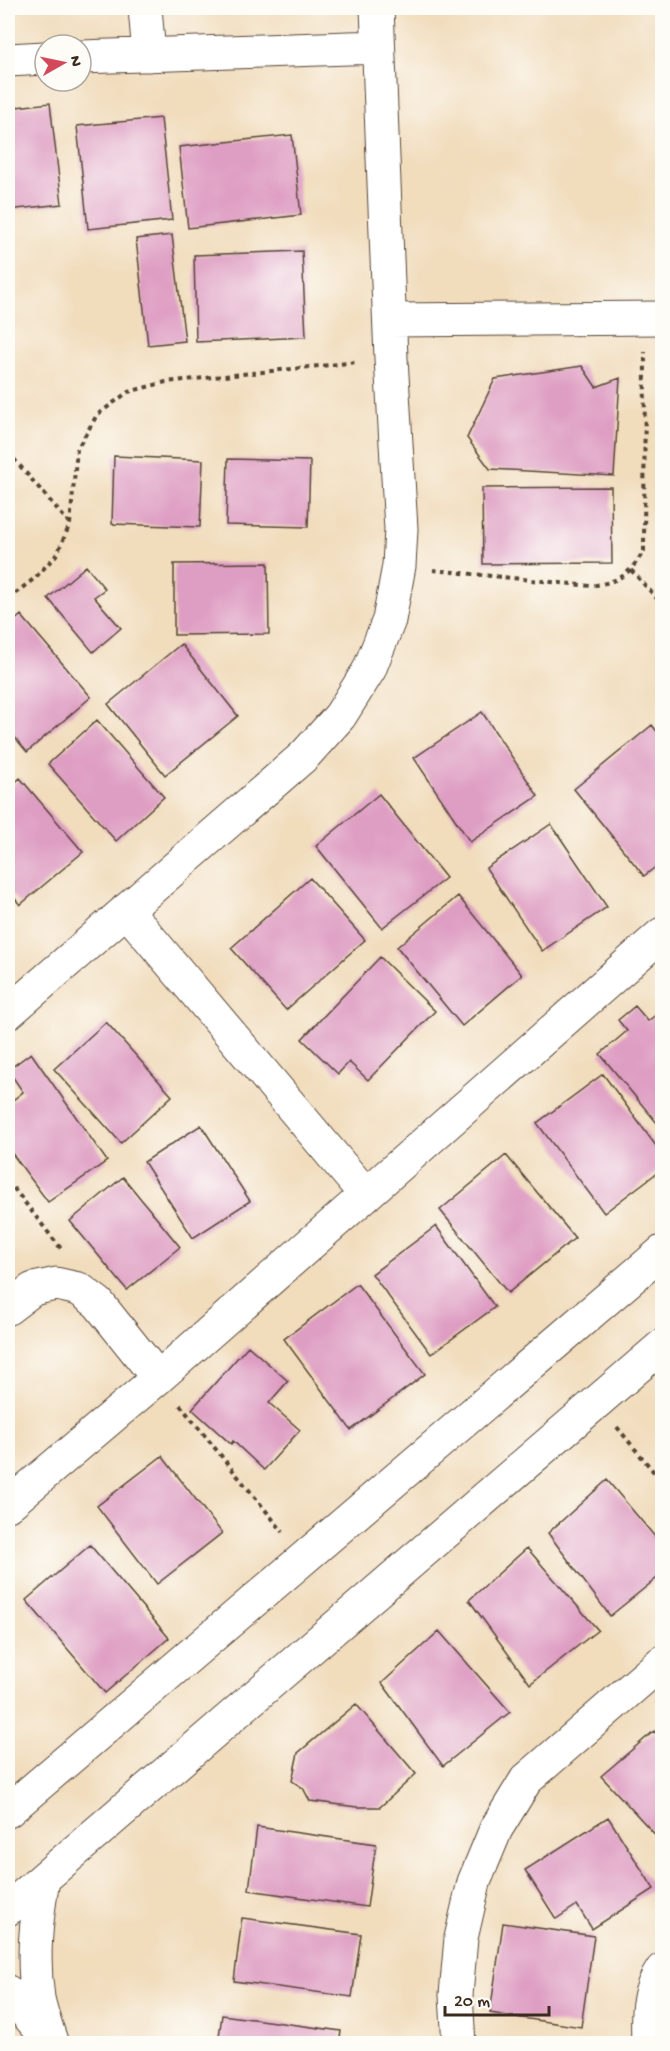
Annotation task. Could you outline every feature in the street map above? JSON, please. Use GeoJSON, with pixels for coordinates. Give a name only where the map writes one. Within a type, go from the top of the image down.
{"type":"FeatureCollection","features":[{"type":"Feature","properties":{"kind":"street"},"geometry":{"type":"LineString","coordinates":[[145,8],[149,55]]}},
{"type":"Feature","properties":{"kind":"street"},"geometry":{"type":"LineString","coordinates":[[8,1013],[304,756],[340,716],[369,670],[389,620],[399,566],[401,529],[376,8]]}},
{"type":"Feature","properties":{"kind":"street"},"geometry":{"type":"LineString","coordinates":[[93,57],[378,46]]}},
{"type":"Feature","properties":{"kind":"street"},"geometry":{"type":"LineString","coordinates":[[8,60],[33,59]]}},
{"type":"Feature","properties":{"kind":"street"},"geometry":{"type":"LineString","coordinates":[[390,320],[654,318]]}},
{"type":"Feature","properties":{"kind":"street"},"geometry":{"type":"LineString","coordinates":[[126,910],[366,1195]]}},
{"type":"Feature","properties":{"kind":"street"},"geometry":{"type":"LineString","coordinates":[[8,1505],[158,1378],[663,934]]}},
{"type":"Feature","properties":{"kind":"street"},"geometry":{"type":"LineString","coordinates":[[8,1810],[663,1252]]}},
{"type":"Feature","properties":{"kind":"street"},"geometry":{"type":"LineString","coordinates":[[8,1308],[33,1289],[56,1284],[79,1289],[98,1302],[158,1378]]}},
{"type":"Feature","properties":{"kind":"street"},"geometry":{"type":"LineString","coordinates":[[8,1909],[663,1346]]}},
{"type":"Feature","properties":{"kind":"street"},"geometry":{"type":"LineString","coordinates":[[459,2043],[456,1995],[461,1938],[474,1882],[496,1829],[526,1780],[663,1662]]}},
{"type":"Feature","properties":{"kind":"street"},"geometry":{"type":"LineString","coordinates":[[43,1880],[36,1917],[34,1959],[39,2001],[52,2043]]}},
{"type":"Feature","properties":{"kind":"street"},"geometry":{"type":"LineString","coordinates":[[648,2043],[646,2014],[654,1982],[663,1970]]}},
{"type":"Feature","properties":{"kind":"street"},"geometry":{"type":"LineString","coordinates":[[8,1992],[52,2043]]}},
{"type":"Feature","properties":{"kind":"path"},"geometry":{"type":"LineString","coordinates":[[399,566],[591,586],[613,583],[632,570],[644,551],[654,318]]}},
{"type":"Feature","properties":{"kind":"path"},"geometry":{"type":"LineString","coordinates":[[8,598],[35,578],[57,554],[70,524],[77,449],[97,415],[128,392],[166,382],[391,358]]}},
{"type":"Feature","properties":{"kind":"path"},"geometry":{"type":"LineString","coordinates":[[8,452],[70,524]]}},
{"type":"Feature","properties":{"kind":"path"},"geometry":{"type":"LineString","coordinates":[[632,570],[663,604]]}},
{"type":"Feature","properties":{"kind":"path"},"geometry":{"type":"LineString","coordinates":[[8,1180],[65,1255],[74,1272],[79,1289]]}},
{"type":"Feature","properties":{"kind":"path"},"geometry":{"type":"LineString","coordinates":[[158,1378],[304,1558]]}},
{"type":"Feature","properties":{"kind":"path"},"geometry":{"type":"LineString","coordinates":[[597,1402],[663,1482]]}},
{"type":"Feature","properties":{"kind":"building"},"geometry":{"type":"Polygon","coordinates":[[[50,103],[62,204],[8,210],[8,108],[50,103]]]}},
{"type":"Feature","properties":{"kind":"building"},"geometry":{"type":"Polygon","coordinates":[[[161,118],[172,220],[88,229],[77,126],[161,118]]]}},
{"type":"Feature","properties":{"kind":"building"},"geometry":{"type":"Polygon","coordinates":[[[292,135],[301,215],[188,228],[179,147],[292,135]]]}},
{"type":"Feature","properties":{"kind":"building"},"geometry":{"type":"Polygon","coordinates":[[[172,235],[185,341],[148,345],[136,239],[172,235]]]}},
{"type":"Feature","properties":{"kind":"building"},"geometry":{"type":"Polygon","coordinates":[[[302,251],[306,337],[196,342],[194,255],[302,251]]]}},
{"type":"Feature","properties":{"kind":"building"},"geometry":{"type":"Polygon","coordinates":[[[582,366],[596,387],[620,378],[614,476],[490,469],[467,438],[495,379],[582,366]]]}},
{"type":"Feature","properties":{"kind":"building"},"geometry":{"type":"Polygon","coordinates":[[[114,456],[203,460],[200,527],[112,524],[114,456]]]}},
{"type":"Feature","properties":{"kind":"building"},"geometry":{"type":"Polygon","coordinates":[[[228,459],[310,461],[308,527],[226,525],[228,459]]]}},
{"type":"Feature","properties":{"kind":"building"},"geometry":{"type":"Polygon","coordinates":[[[611,487],[612,563],[483,564],[482,488],[611,487]]]}},
{"type":"Feature","properties":{"kind":"building"},"geometry":{"type":"Polygon","coordinates":[[[268,563],[269,634],[174,635],[174,564],[268,563]]]}},
{"type":"Feature","properties":{"kind":"building"},"geometry":{"type":"Polygon","coordinates":[[[86,566],[105,589],[94,597],[121,628],[93,652],[48,598],[86,566]]]}},
{"type":"Feature","properties":{"kind":"building"},"geometry":{"type":"Polygon","coordinates":[[[21,615],[91,697],[27,752],[8,729],[8,627],[21,615]]]}},
{"type":"Feature","properties":{"kind":"building"},"geometry":{"type":"Polygon","coordinates":[[[181,644],[238,716],[165,775],[108,704],[181,644]]]}},
{"type":"Feature","properties":{"kind":"building"},"geometry":{"type":"Polygon","coordinates":[[[482,712],[538,796],[470,842],[414,758],[482,712]]]}},
{"type":"Feature","properties":{"kind":"building"},"geometry":{"type":"Polygon","coordinates":[[[97,720],[164,797],[116,841],[48,764],[97,720]]]}},
{"type":"Feature","properties":{"kind":"building"},"geometry":{"type":"Polygon","coordinates":[[[652,725],[662,738],[662,862],[644,876],[574,789],[652,725]]]}},
{"type":"Feature","properties":{"kind":"building"},"geometry":{"type":"Polygon","coordinates":[[[20,778],[83,852],[20,905],[8,890],[8,789],[20,778]]]}},
{"type":"Feature","properties":{"kind":"building"},"geometry":{"type":"Polygon","coordinates":[[[379,794],[446,878],[382,928],[316,846],[379,794]]]}},
{"type":"Feature","properties":{"kind":"building"},"geometry":{"type":"Polygon","coordinates":[[[551,824],[607,907],[542,951],[486,868],[551,824]]]}},
{"type":"Feature","properties":{"kind":"building"},"geometry":{"type":"Polygon","coordinates":[[[310,878],[365,940],[286,1010],[231,948],[310,878]]]}},
{"type":"Feature","properties":{"kind":"building"},"geometry":{"type":"Polygon","coordinates":[[[458,896],[522,975],[462,1026],[397,947],[458,896]]]}},
{"type":"Feature","properties":{"kind":"building"},"geometry":{"type":"Polygon","coordinates":[[[380,957],[435,1011],[368,1080],[349,1062],[338,1074],[302,1039],[380,957]]]}},
{"type":"Feature","properties":{"kind":"building"},"geometry":{"type":"Polygon","coordinates":[[[635,1006],[648,1021],[662,1010],[662,1129],[600,1054],[627,1031],[618,1020],[635,1006]]]}},
{"type":"Feature","properties":{"kind":"building"},"geometry":{"type":"Polygon","coordinates":[[[106,1022],[172,1096],[121,1143],[54,1069],[106,1022]]]}},
{"type":"Feature","properties":{"kind":"building"},"geometry":{"type":"Polygon","coordinates":[[[31,1053],[107,1161],[48,1202],[8,1148],[8,1104],[23,1092],[8,1070],[31,1053]]]}},
{"type":"Feature","properties":{"kind":"building"},"geometry":{"type":"Polygon","coordinates":[[[603,1074],[662,1154],[662,1169],[604,1213],[537,1123],[603,1074]]]}},
{"type":"Feature","properties":{"kind":"building"},"geometry":{"type":"Polygon","coordinates":[[[201,1125],[250,1201],[193,1238],[144,1162],[201,1125]]]}},
{"type":"Feature","properties":{"kind":"building"},"geometry":{"type":"Polygon","coordinates":[[[506,1155],[575,1238],[508,1293],[440,1210],[506,1155]]]}},
{"type":"Feature","properties":{"kind":"building"},"geometry":{"type":"Polygon","coordinates":[[[123,1177],[180,1247],[127,1290],[70,1221],[123,1177]]]}},
{"type":"Feature","properties":{"kind":"building"},"geometry":{"type":"Polygon","coordinates":[[[436,1226],[495,1307],[431,1354],[372,1274],[436,1226]]]}},
{"type":"Feature","properties":{"kind":"building"},"geometry":{"type":"Polygon","coordinates":[[[357,1284],[425,1374],[351,1430],[284,1339],[357,1284]]]}},
{"type":"Feature","properties":{"kind":"building"},"geometry":{"type":"Polygon","coordinates":[[[248,1346],[288,1381],[269,1403],[300,1430],[264,1470],[233,1441],[231,1444],[192,1409],[248,1346]]]}},
{"type":"Feature","properties":{"kind":"building"},"geometry":{"type":"Polygon","coordinates":[[[162,1456],[222,1533],[157,1584],[97,1506],[162,1456]]]}},
{"type":"Feature","properties":{"kind":"building"},"geometry":{"type":"Polygon","coordinates":[[[607,1480],[662,1545],[662,1574],[610,1616],[548,1533],[607,1480]]]}},
{"type":"Feature","properties":{"kind":"building"},"geometry":{"type":"Polygon","coordinates":[[[90,1545],[169,1638],[105,1693],[26,1600],[90,1545]]]}},
{"type":"Feature","properties":{"kind":"building"},"geometry":{"type":"Polygon","coordinates":[[[527,1548],[598,1630],[530,1684],[469,1600],[527,1548]]]}},
{"type":"Feature","properties":{"kind":"building"},"geometry":{"type":"Polygon","coordinates":[[[439,1631],[510,1712],[443,1766],[382,1683],[439,1631]]]}},
{"type":"Feature","properties":{"kind":"building"},"geometry":{"type":"Polygon","coordinates":[[[356,1704],[416,1774],[380,1807],[357,1807],[310,1801],[303,1788],[292,1781],[298,1753],[356,1704]]]}},
{"type":"Feature","properties":{"kind":"building"},"geometry":{"type":"Polygon","coordinates":[[[654,1731],[662,1740],[662,1842],[601,1776],[654,1731]]]}},
{"type":"Feature","properties":{"kind":"building"},"geometry":{"type":"Polygon","coordinates":[[[608,1817],[654,1889],[592,1929],[577,1905],[556,1919],[525,1870],[608,1817]]]}},
{"type":"Feature","properties":{"kind":"building"},"geometry":{"type":"Polygon","coordinates":[[[257,1827],[376,1844],[367,1907],[249,1890],[257,1827]]]}},
{"type":"Feature","properties":{"kind":"building"},"geometry":{"type":"Polygon","coordinates":[[[242,1918],[361,1934],[352,1997],[234,1981],[242,1918]]]}},
{"type":"Feature","properties":{"kind":"building"},"geometry":{"type":"Polygon","coordinates":[[[503,1923],[594,1936],[581,2027],[490,2013],[503,1923]]]}},
{"type":"Feature","properties":{"kind":"building"},"geometry":{"type":"Polygon","coordinates":[[[222,2015],[341,2031],[339,2044],[218,2044],[222,2015]]]}}]}
